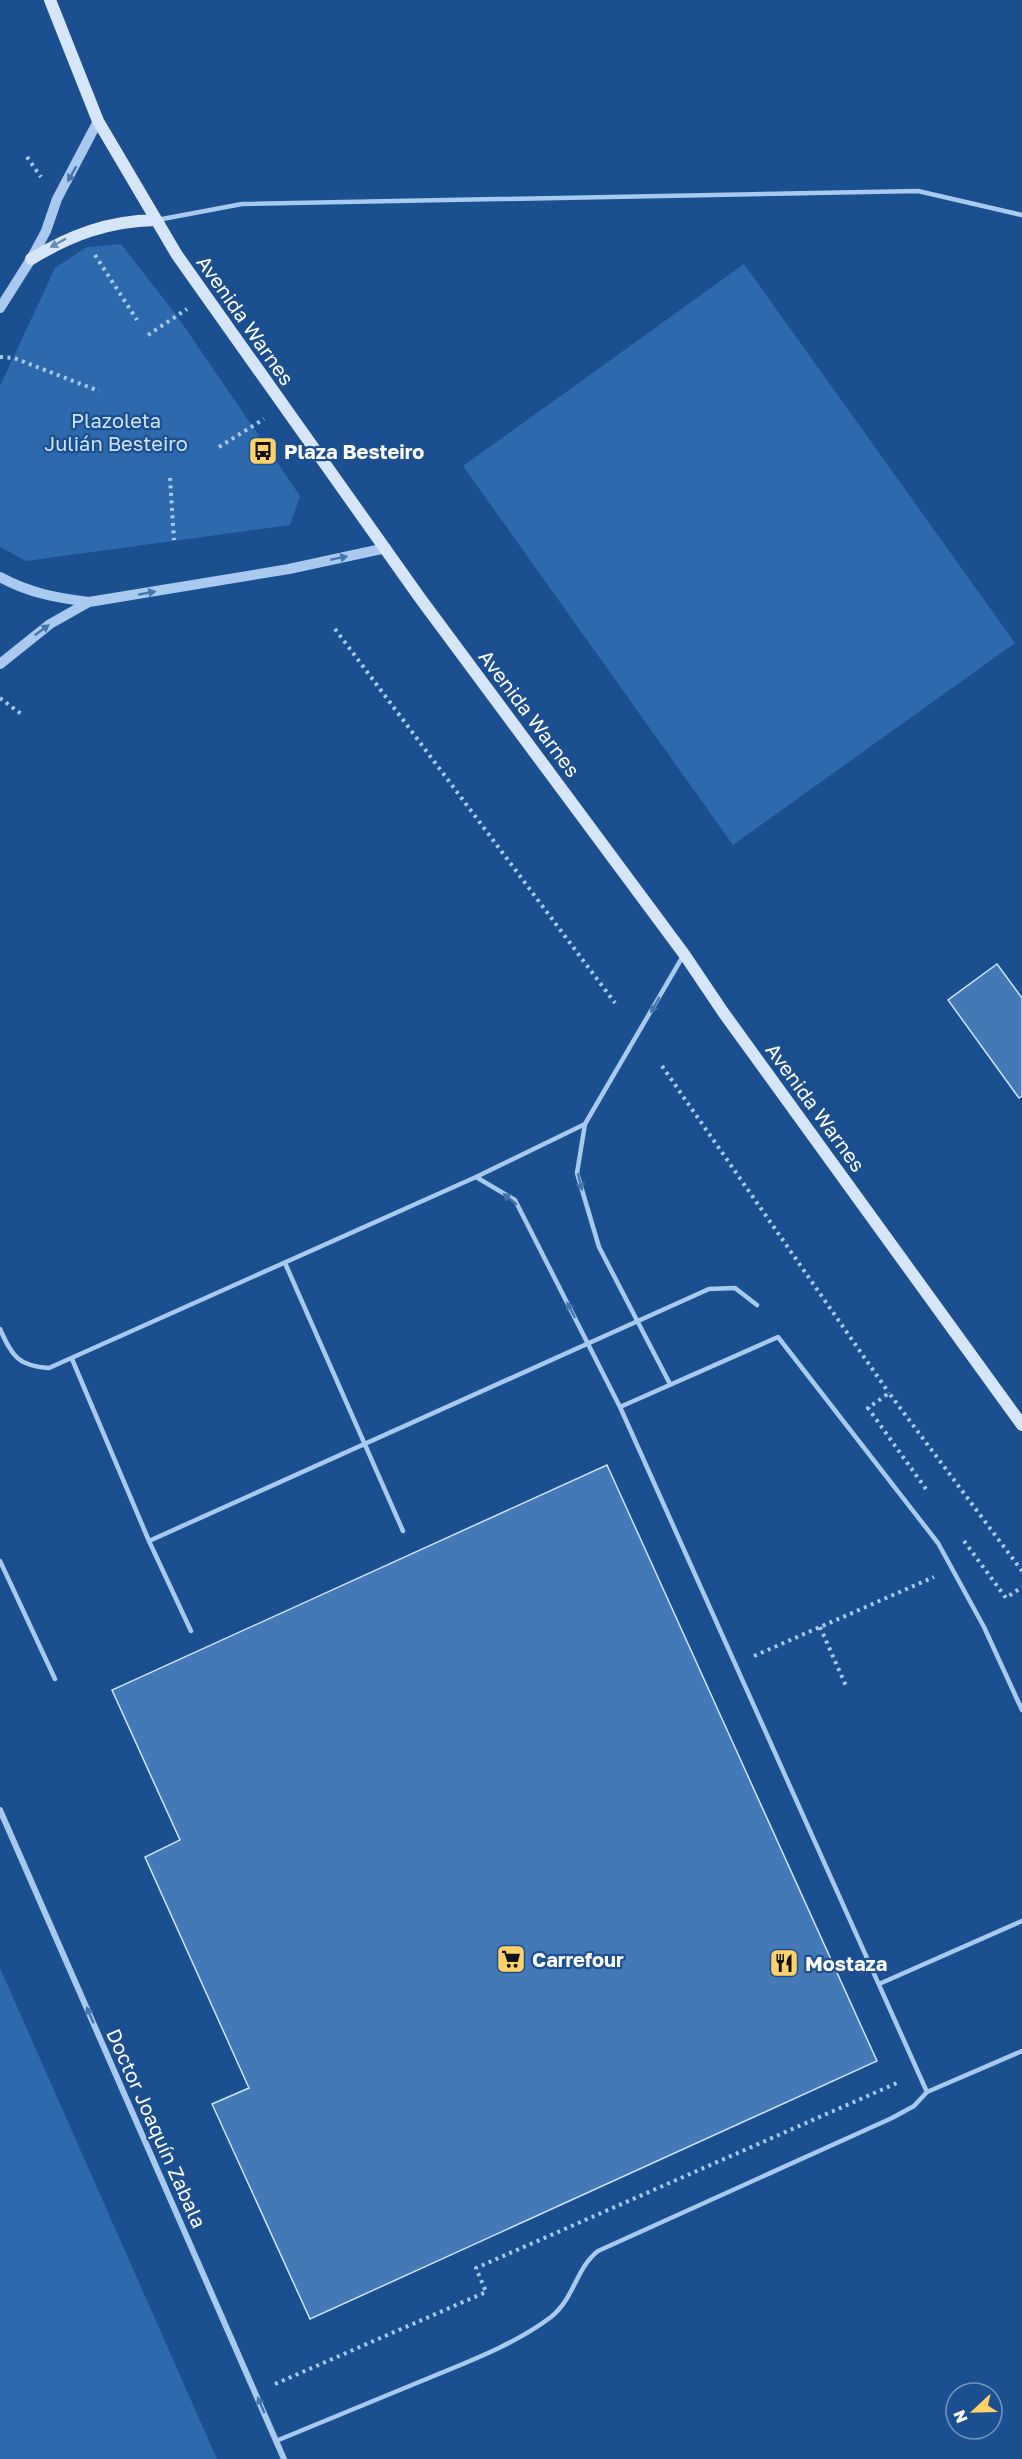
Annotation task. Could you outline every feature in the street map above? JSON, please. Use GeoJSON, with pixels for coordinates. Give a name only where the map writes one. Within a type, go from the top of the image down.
{"type":"FeatureCollection","features":[{"type":"Feature","properties":{"kind":"main road","name":"Avenida Warnes"},"geometry":{"type":"LineString","coordinates":[[50,0],[98,122],[154,220],[205,297],[684,954],[723,1012],[1022,1425]]}},
{"type":"Feature","properties":{"kind":"main road"},"geometry":{"type":"LineString","coordinates":[[31,259],[63,240],[103,225],[154,220]]}},
{"type":"Feature","properties":{"kind":"street"},"geometry":{"type":"LineString","coordinates":[[0,308],[46,231],[57,198],[98,122]]}},
{"type":"Feature","properties":{"kind":"street"},"geometry":{"type":"LineString","coordinates":[[0,664],[50,624],[89,602],[289,568],[386,548]]}},
{"type":"Feature","properties":{"kind":"street"},"geometry":{"type":"LineString","coordinates":[[0,577],[23,589],[89,602]]}},
{"type":"Feature","properties":{"kind":"street","name":"Doctor Joaquín Zabala"},"geometry":{"type":"LineString","coordinates":[[0,1810],[284,2459]]}},
{"type":"Feature","properties":{"kind":"lane"},"geometry":{"type":"LineString","coordinates":[[154,220],[242,204],[918,191],[1022,214]]}},
{"type":"Feature","properties":{"kind":"lane"},"geometry":{"type":"LineString","coordinates":[[670,1384],[598,1247],[577,1173],[585,1124],[684,954]]}},
{"type":"Feature","properties":{"kind":"lane"},"geometry":{"type":"LineString","coordinates":[[0,1329],[16,1359],[33,1367],[49,1368],[476,1177],[585,1124]]}},
{"type":"Feature","properties":{"kind":"lane"},"geometry":{"type":"LineString","coordinates":[[476,1177],[515,1200],[620,1407],[927,2091]]}},
{"type":"Feature","properties":{"kind":"lane"},"geometry":{"type":"LineString","coordinates":[[285,1263],[403,1531]]}},
{"type":"Feature","properties":{"kind":"lane"},"geometry":{"type":"LineString","coordinates":[[149,1541],[709,1289],[735,1288],[757,1305]]}},
{"type":"Feature","properties":{"kind":"lane"},"geometry":{"type":"LineString","coordinates":[[620,1407],[778,1337],[938,1543],[984,1627],[1022,1710]]}},
{"type":"Feature","properties":{"kind":"lane"},"geometry":{"type":"LineString","coordinates":[[72,1359],[190,1631]]}},
{"type":"Feature","properties":{"kind":"lane"},"geometry":{"type":"LineString","coordinates":[[0,1561],[55,1679]]}},
{"type":"Feature","properties":{"kind":"lane"},"geometry":{"type":"LineString","coordinates":[[879,1984],[1022,1921]]}},
{"type":"Feature","properties":{"kind":"lane"},"geometry":{"type":"LineString","coordinates":[[276,2441],[458,2366],[526,2334],[553,2315],[572,2294],[589,2258],[598,2251],[892,2118],[914,2106],[927,2091],[1022,2051]]}},
{"type":"Feature","properties":{"kind":"path"},"geometry":{"type":"LineString","coordinates":[[148,335],[177,316]]}},
{"type":"Feature","properties":{"kind":"path"},"geometry":{"type":"LineString","coordinates":[[0,357],[15,358],[99,391]]}},
{"type":"Feature","properties":{"kind":"path"},"geometry":{"type":"LineString","coordinates":[[219,447],[254,426]]}},
{"type":"Feature","properties":{"kind":"path"},"geometry":{"type":"LineString","coordinates":[[170,478],[174,540]]}},
{"type":"Feature","properties":{"kind":"path"},"geometry":{"type":"LineString","coordinates":[[335,629],[615,1003]]}},
{"type":"Feature","properties":{"kind":"path"},"geometry":{"type":"LineString","coordinates":[[0,698],[24,716]]}},
{"type":"Feature","properties":{"kind":"path"},"geometry":{"type":"LineString","coordinates":[[662,1066],[889,1394],[1022,1571]]}},
{"type":"Feature","properties":{"kind":"path"},"geometry":{"type":"LineString","coordinates":[[889,1394],[868,1408],[928,1492]]}},
{"type":"Feature","properties":{"kind":"path"},"geometry":{"type":"LineString","coordinates":[[962,1539],[1006,1598],[1022,1587]]}},
{"type":"Feature","properties":{"kind":"path"},"geometry":{"type":"LineString","coordinates":[[735,1664],[976,1557]]}},
{"type":"Feature","properties":{"kind":"path"},"geometry":{"type":"LineString","coordinates":[[820,1627],[846,1686]]}},
{"type":"Feature","properties":{"kind":"path"},"geometry":{"type":"LineString","coordinates":[[255,2393],[486,2292],[476,2268],[897,2084],[892,2073]]}},
{"type":"Feature","properties":{"kind":"green space","name":"Plazoleta Julián Besteiro"},"geometry":{"type":"Polygon","coordinates":[[[121,244],[177,316],[300,496],[290,525],[26,561],[0,547],[0,386],[55,268],[87,247],[121,244]]]}},
{"type":"Feature","properties":{"kind":"green space"},"geometry":{"type":"Polygon","coordinates":[[[744,264],[1015,643],[733,845],[463,466],[744,264]]]}},
{"type":"Feature","properties":{"kind":"green space"},"geometry":{"type":"Polygon","coordinates":[[[0,1968],[217,2459],[0,2459],[0,1968]]]}},
{"type":"Feature","properties":{"kind":"building"},"geometry":{"type":"Polygon","coordinates":[[[997,964],[1022,998],[1022,1096],[1019,1098],[948,1000],[997,964]]]}},
{"type":"Feature","properties":{"kind":"building","name":"Carrefour"},"geometry":{"type":"Polygon","coordinates":[[[607,1465],[877,2061],[310,2319],[212,2104],[249,2088],[145,1857],[180,1840],[112,1690],[607,1465]]]}},
{"type":"Feature","properties":{"kind":"place","name":"Plaza Besteiro"},"geometry":{"type":"Point","coordinates":[263,451]}},
{"type":"Feature","properties":{"kind":"place","name":"Carrefour"},"geometry":{"type":"Point","coordinates":[511,1959]}},
{"type":"Feature","properties":{"kind":"place","name":"Mostaza"},"geometry":{"type":"Point","coordinates":[784,1963]}}]}
